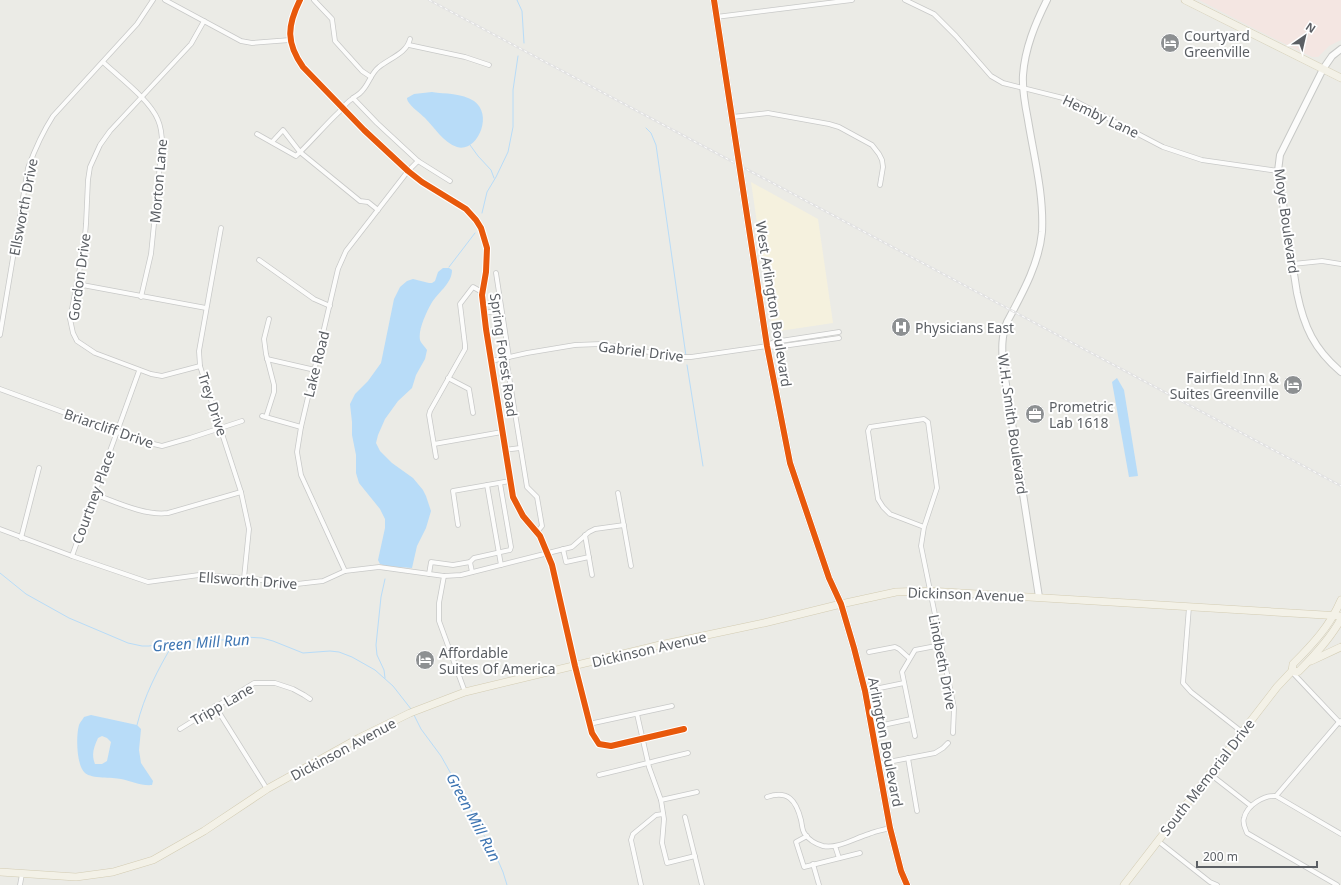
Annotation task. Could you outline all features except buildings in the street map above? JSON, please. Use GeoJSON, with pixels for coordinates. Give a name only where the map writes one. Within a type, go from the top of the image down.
{"type":"FeatureCollection","features":[{"type":"Feature","properties":{"kind":"main road","name":"West Arlington Boulevard"},"geometry":{"type":"LineString","coordinates":[[714,0],[767,346],[790,463],[829,578],[841,604]]}},
{"type":"Feature","properties":{"kind":"main road","name":"W.H. Smith Boulevard"},"geometry":{"type":"LineString","coordinates":[[1039,597],[1001,346],[1006,327],[1034,265],[1042,233],[1042,205],[1023,88],[1023,75],[1027,46],[1047,0]]}},
{"type":"Feature","properties":{"kind":"main road"},"geometry":{"type":"LineString","coordinates":[[1185,0],[1341,78]]}},
{"type":"Feature","properties":{"kind":"main road","name":"Moye Boulevard"},"geometry":{"type":"LineString","coordinates":[[1341,49],[1332,56],[1323,69],[1280,155],[1278,171],[1298,299],[1306,326],[1320,350],[1341,372]]}},
{"type":"Feature","properties":{"kind":"main road","name":"Dickinson Avenue"},"geometry":{"type":"LineString","coordinates":[[0,872],[76,877],[113,872],[153,860],[204,831],[267,790],[359,738],[410,713],[464,692],[660,645],[764,623],[896,592],[929,591],[1039,597],[1339,617]]}},
{"type":"Feature","properties":{"kind":"main road","name":"South Memorial Drive"},"geometry":{"type":"LineString","coordinates":[[1292,672],[1297,672],[1308,662],[1327,640],[1339,617],[1341,600]]}},
{"type":"Feature","properties":{"kind":"main road","name":"Arlington Boulevard"},"geometry":{"type":"LineString","coordinates":[[841,604],[865,691],[890,828],[901,871],[907,885]]}},
{"type":"Feature","properties":{"kind":"main road","name":"South Memorial Drive"},"geometry":{"type":"LineString","coordinates":[[1124,885],[1277,687],[1292,672],[1293,664],[1339,617]]}},
{"type":"Feature","properties":{"kind":"main road"},"geometry":{"type":"LineString","coordinates":[[1308,662],[1341,647]]}},
{"type":"Feature","properties":{"kind":"street","name":"Ellsworth Drive"},"geometry":{"type":"LineString","coordinates":[[0,335],[28,168],[36,146],[53,116],[137,24],[153,0]]}},
{"type":"Feature","properties":{"kind":"street"},"geometry":{"type":"LineString","coordinates":[[165,0],[241,42],[252,43],[290,40]]}},
{"type":"Feature","properties":{"kind":"street","name":"Spring Forest Road"},"geometry":{"type":"LineString","coordinates":[[300,0],[294,11],[290,40],[295,56],[303,67],[364,130],[408,171],[422,182],[466,209],[482,228],[487,248],[486,272],[482,292],[484,313],[513,497],[523,516],[537,532],[548,553],[592,733],[599,744],[611,746],[642,739]]}},
{"type":"Feature","properties":{"kind":"street"},"geometry":{"type":"LineString","coordinates":[[314,0],[332,19],[335,41],[362,71],[371,76]]}},
{"type":"Feature","properties":{"kind":"street"},"geometry":{"type":"LineString","coordinates":[[716,17],[852,0]]}},
{"type":"Feature","properties":{"kind":"street","name":"Hemby Lane"},"geometry":{"type":"LineString","coordinates":[[906,0],[934,14],[953,32],[991,76],[1003,82],[1075,101],[1164,147],[1202,160],[1278,171]]}},
{"type":"Feature","properties":{"kind":"street","name":"Gordon Drive"},"geometry":{"type":"LineString","coordinates":[[200,366],[162,376],[139,371],[95,353],[77,341],[73,333],[70,319],[86,224],[90,167],[100,145],[107,136],[191,44],[204,21]]}},
{"type":"Feature","properties":{"kind":"street"},"geometry":{"type":"LineString","coordinates":[[257,134],[296,156],[342,108],[365,88],[371,76],[378,67],[399,54],[409,45],[410,39]]}},
{"type":"Feature","properties":{"kind":"street"},"geometry":{"type":"LineString","coordinates":[[409,45],[465,57],[489,65]]}},
{"type":"Feature","properties":{"kind":"street","name":"Morton Lane"},"geometry":{"type":"LineString","coordinates":[[103,62],[141,97],[154,112],[162,132],[152,254],[141,297]]}},
{"type":"Feature","properties":{"kind":"street"},"geometry":{"type":"LineString","coordinates":[[353,98],[377,123],[418,161],[450,181]]}},
{"type":"Feature","properties":{"kind":"street"},"geometry":{"type":"LineString","coordinates":[[732,117],[768,113],[839,127],[872,145],[879,154],[883,167],[880,185]]}},
{"type":"Feature","properties":{"kind":"street"},"geometry":{"type":"LineString","coordinates":[[272,142],[283,130],[300,152],[360,201],[368,202],[378,210]]}},
{"type":"Feature","properties":{"kind":"street","name":"Lake Road"},"geometry":{"type":"LineString","coordinates":[[345,570],[301,475],[297,452],[301,427],[338,269],[346,251],[408,171],[418,161]]}},
{"type":"Feature","properties":{"kind":"street","name":"Trey Drive"},"geometry":{"type":"LineString","coordinates":[[221,228],[199,351],[200,366],[241,492],[249,529],[244,578]]}},
{"type":"Feature","properties":{"kind":"street"},"geometry":{"type":"LineString","coordinates":[[259,260],[314,299],[330,306]]}},
{"type":"Feature","properties":{"kind":"street"},"geometry":{"type":"LineString","coordinates":[[1293,264],[1322,261],[1341,264]]}},
{"type":"Feature","properties":{"kind":"street"},"geometry":{"type":"LineString","coordinates":[[496,273],[520,448],[527,487],[537,497],[542,526],[537,532]]}},
{"type":"Feature","properties":{"kind":"street"},"geometry":{"type":"LineString","coordinates":[[77,284],[206,308]]}},
{"type":"Feature","properties":{"kind":"street"},"geometry":{"type":"LineString","coordinates":[[436,457],[429,415],[430,411],[465,349],[460,304],[473,287],[482,292]]}},
{"type":"Feature","properties":{"kind":"street"},"geometry":{"type":"LineString","coordinates":[[484,313],[501,310]]}},
{"type":"Feature","properties":{"kind":"street"},"geometry":{"type":"LineString","coordinates":[[269,319],[264,339],[267,359],[274,385],[274,392],[264,416],[301,427]]}},
{"type":"Feature","properties":{"kind":"street"},"geometry":{"type":"LineString","coordinates":[[767,346],[774,342],[839,332]]}},
{"type":"Feature","properties":{"kind":"street"},"geometry":{"type":"LineString","coordinates":[[767,346],[776,347],[840,338]]}},
{"type":"Feature","properties":{"kind":"street","name":"Gabriel Drive"},"geometry":{"type":"LineString","coordinates":[[491,361],[581,345],[601,344],[679,357],[691,357],[767,346]]}},
{"type":"Feature","properties":{"kind":"street"},"geometry":{"type":"LineString","coordinates":[[267,359],[315,370]]}},
{"type":"Feature","properties":{"kind":"street","name":"Courtney Place"},"geometry":{"type":"LineString","coordinates":[[72,556],[139,371]]}},
{"type":"Feature","properties":{"kind":"street"},"geometry":{"type":"LineString","coordinates":[[448,378],[469,389],[473,413]]}},
{"type":"Feature","properties":{"kind":"street","name":"Briarcliff Drive"},"geometry":{"type":"LineString","coordinates":[[0,389],[145,442],[162,446],[242,421]]}},
{"type":"Feature","properties":{"kind":"street","name":"Lindbeth Drive"},"geometry":{"type":"LineString","coordinates":[[924,527],[890,514],[880,504],[876,492],[868,428],[924,419],[927,420],[937,488],[924,527],[921,546],[954,708],[953,733]]}},
{"type":"Feature","properties":{"kind":"street"},"geometry":{"type":"LineString","coordinates":[[434,444],[502,432]]}},
{"type":"Feature","properties":{"kind":"street"},"geometry":{"type":"LineString","coordinates":[[505,450],[520,448]]}},
{"type":"Feature","properties":{"kind":"street"},"geometry":{"type":"LineString","coordinates":[[21,538],[39,468]]}},
{"type":"Feature","properties":{"kind":"street"},"geometry":{"type":"LineString","coordinates":[[458,525],[453,491],[510,481]]}},
{"type":"Feature","properties":{"kind":"street"},"geometry":{"type":"LineString","coordinates":[[429,574],[431,562],[453,565],[470,562],[474,558],[510,550],[511,547],[500,483]]}},
{"type":"Feature","properties":{"kind":"street"},"geometry":{"type":"LineString","coordinates":[[487,485],[501,565]]}},
{"type":"Feature","properties":{"kind":"street"},"geometry":{"type":"LineString","coordinates":[[94,494],[159,515],[241,492]]}},
{"type":"Feature","properties":{"kind":"street"},"geometry":{"type":"LineString","coordinates":[[618,493],[631,566]]}},
{"type":"Feature","properties":{"kind":"street","name":"Ellsworth Drive"},"geometry":{"type":"LineString","coordinates":[[0,529],[21,538],[148,582],[199,575],[297,584],[323,581],[345,570],[380,567],[444,576],[462,575],[563,549],[572,546],[595,529],[624,525]]}},
{"type":"Feature","properties":{"kind":"street"},"geometry":{"type":"LineString","coordinates":[[585,535],[592,575]]}},
{"type":"Feature","properties":{"kind":"street"},"geometry":{"type":"LineString","coordinates":[[563,549],[566,562],[589,557]]}},
{"type":"Feature","properties":{"kind":"street"},"geometry":{"type":"LineString","coordinates":[[470,562],[472,572]]}},
{"type":"Feature","properties":{"kind":"street"},"geometry":{"type":"LineString","coordinates":[[444,576],[439,603],[439,621],[464,692]]}},
{"type":"Feature","properties":{"kind":"street"},"geometry":{"type":"LineString","coordinates":[[1189,607],[1183,683],[1191,692],[1242,732]]}},
{"type":"Feature","properties":{"kind":"street"},"geometry":{"type":"LineString","coordinates":[[915,736],[902,672],[915,650],[941,645]]}},
{"type":"Feature","properties":{"kind":"street"},"geometry":{"type":"LineString","coordinates":[[869,652],[895,647],[909,658]]}},
{"type":"Feature","properties":{"kind":"street"},"geometry":{"type":"LineString","coordinates":[[1276,796],[1340,722],[1292,672]]}},
{"type":"Feature","properties":{"kind":"street","name":"Tripp Lane"},"geometry":{"type":"LineString","coordinates":[[180,729],[254,683],[275,683],[293,689],[310,699]]}},
{"type":"Feature","properties":{"kind":"street"},"geometry":{"type":"LineString","coordinates":[[865,691],[904,683]]}},
{"type":"Feature","properties":{"kind":"street"},"geometry":{"type":"LineString","coordinates":[[216,706],[267,790]]}},
{"type":"Feature","properties":{"kind":"street"},"geometry":{"type":"LineString","coordinates":[[589,724],[672,706]]}},
{"type":"Feature","properties":{"kind":"street"},"geometry":{"type":"LineString","coordinates":[[637,714],[648,762],[661,800],[664,819],[662,843],[666,862],[695,856]]}},
{"type":"Feature","properties":{"kind":"street"},"geometry":{"type":"LineString","coordinates":[[883,725],[912,719]]}},
{"type":"Feature","properties":{"kind":"street"},"geometry":{"type":"LineString","coordinates":[[642,739],[684,729]]}},
{"type":"Feature","properties":{"kind":"street"},"geometry":{"type":"LineString","coordinates":[[878,764],[935,753],[948,743]]}},
{"type":"Feature","properties":{"kind":"street"},"geometry":{"type":"LineString","coordinates":[[599,775],[688,753]]}},
{"type":"Feature","properties":{"kind":"street"},"geometry":{"type":"LineString","coordinates":[[908,758],[917,811]]}},
{"type":"Feature","properties":{"kind":"street"},"geometry":{"type":"LineString","coordinates":[[1210,774],[1251,806]]}},
{"type":"Feature","properties":{"kind":"street"},"geometry":{"type":"LineString","coordinates":[[661,800],[697,792]]}},
{"type":"Feature","properties":{"kind":"street"},"geometry":{"type":"LineString","coordinates":[[767,797],[784,795],[794,801],[798,809],[804,834],[814,842],[823,846],[835,846],[870,833],[890,828]]}},
{"type":"Feature","properties":{"kind":"street"},"geometry":{"type":"LineString","coordinates":[[1337,885],[1247,833],[1244,826],[1244,817],[1251,806],[1258,800],[1276,796],[1341,834]]}},
{"type":"Feature","properties":{"kind":"street"},"geometry":{"type":"LineString","coordinates":[[641,885],[631,840],[633,834],[656,815],[663,814]]}},
{"type":"Feature","properties":{"kind":"street"},"geometry":{"type":"LineString","coordinates":[[685,817],[702,885]]}},
{"type":"Feature","properties":{"kind":"street"},"geometry":{"type":"LineString","coordinates":[[807,836],[796,842],[804,867],[860,853]]}},
{"type":"Feature","properties":{"kind":"street"},"geometry":{"type":"LineString","coordinates":[[1158,841],[1209,883],[1217,885]]}},
{"type":"Feature","properties":{"kind":"street"},"geometry":{"type":"LineString","coordinates":[[835,846],[839,858]]}},
{"type":"Feature","properties":{"kind":"street"},"geometry":{"type":"LineString","coordinates":[[813,864],[819,885]]}},
{"type":"Feature","properties":{"kind":"street"},"geometry":{"type":"LineString","coordinates":[[20,885],[22,874]]}},
{"type":"Feature","properties":{"kind":"street"},"geometry":{"type":"LineString","coordinates":[[1327,885],[1329,881]]}},
{"type":"Feature","properties":{"kind":"shaded area"},"geometry":{"type":"Polygon","coordinates":[[[1199,0],[1341,0],[1341,40],[1329,46],[1318,57],[1312,57],[1199,0]]]}},
{"type":"Feature","properties":{"kind":"shaded area"},"geometry":{"type":"Polygon","coordinates":[[[751,182],[818,219],[833,323],[773,332],[751,182]]]}},
{"type":"Feature","properties":{"kind":"water"},"geometry":{"type":"Polygon","coordinates":[[[432,92],[464,96],[474,101],[480,107],[483,115],[483,123],[476,139],[471,144],[464,147],[452,145],[411,106],[407,98],[414,94],[432,92]]]}},
{"type":"Feature","properties":{"kind":"water"},"geometry":{"type":"Polygon","coordinates":[[[443,268],[449,268],[452,270],[450,280],[431,304],[420,331],[420,340],[427,350],[425,359],[416,375],[412,388],[398,401],[385,419],[376,443],[380,451],[392,463],[413,478],[423,490],[431,511],[426,528],[417,546],[412,568],[386,566],[380,564],[378,560],[385,528],[385,519],[380,509],[359,483],[356,473],[356,455],[352,435],[350,404],[355,394],[368,381],[381,363],[394,299],[400,287],[407,281],[413,279],[432,283],[435,281],[438,272],[443,268]]]}},
{"type":"Feature","properties":{"kind":"water"},"geometry":{"type":"Polygon","coordinates":[[[1117,378],[1124,390],[1138,476],[1129,477],[1112,382],[1117,378]]]}},
{"type":"Feature","properties":{"kind":"water"},"geometry":{"type":"Polygon","coordinates":[[[91,715],[137,725],[141,729],[139,750],[141,763],[153,781],[152,785],[140,784],[117,778],[102,778],[85,773],[78,757],[77,742],[79,725],[84,717],[91,715]],[[102,736],[98,738],[93,754],[95,764],[102,764],[107,761],[111,742],[102,736]]]}},
{"type":"Feature","properties":{"kind":"waterway"},"geometry":{"type":"LineString","coordinates":[[517,0],[522,11],[524,43]]}},
{"type":"Feature","properties":{"kind":"waterway"},"geometry":{"type":"LineString","coordinates":[[482,213],[487,192],[508,152],[513,127],[513,90],[518,56]]}},
{"type":"Feature","properties":{"kind":"waterway"},"geometry":{"type":"LineString","coordinates":[[646,128],[651,133],[656,145],[686,356]]}},
{"type":"Feature","properties":{"kind":"waterway"},"geometry":{"type":"LineString","coordinates":[[470,145],[491,170],[494,178]]}},
{"type":"Feature","properties":{"kind":"waterway"},"geometry":{"type":"LineString","coordinates":[[449,267],[475,233]]}},
{"type":"Feature","properties":{"kind":"waterway"},"geometry":{"type":"LineString","coordinates":[[687,365],[703,466]]}},
{"type":"Feature","properties":{"kind":"waterway","name":"Green Mill Run"},"geometry":{"type":"LineString","coordinates":[[0,573],[26,594],[69,618],[128,643],[149,646],[178,641],[211,639],[223,640],[245,637],[262,638],[273,641],[303,653],[330,651],[339,652],[352,657],[375,670],[393,686],[411,709]]}},
{"type":"Feature","properties":{"kind":"waterway"},"geometry":{"type":"LineString","coordinates":[[385,579],[381,597],[376,645],[377,655],[384,670],[385,678]]}},
{"type":"Feature","properties":{"kind":"waterway"},"geometry":{"type":"LineString","coordinates":[[137,725],[143,704],[152,683],[173,644]]}},
{"type":"Feature","properties":{"kind":"waterway","name":"Green Mill Run"},"geometry":{"type":"LineString","coordinates":[[414,715],[421,729],[441,756],[480,829],[493,849],[507,885]]}},
{"type":"Feature","properties":{"kind":"railway"},"geometry":{"type":"LineString","coordinates":[[429,0],[1341,486]]}},
{"type":"Feature","properties":{"kind":"cycle path"},"geometry":{"type":"LineString","coordinates":[[300,0],[293,18],[290,34],[291,42],[297,58],[303,67],[364,130],[408,171],[422,182],[466,209],[481,228],[487,248],[486,272],[482,295],[486,329],[513,497],[523,516],[540,536],[552,565],[592,733],[599,744],[611,746],[684,729]]}},
{"type":"Feature","properties":{"kind":"cycle path"},"geometry":{"type":"LineString","coordinates":[[714,0],[767,346],[790,463],[829,578],[841,604],[854,648],[865,691],[890,828],[901,871],[907,885]]}},
{"type":"Feature","properties":{"kind":"place","name":"Courtyard Greenville"},"geometry":{"type":"Point","coordinates":[1170,43]}},
{"type":"Feature","properties":{"kind":"place","name":"Physicians East"},"geometry":{"type":"Point","coordinates":[901,327]}},
{"type":"Feature","properties":{"kind":"place","name":"Fairfield Inn & Suites Greenville"},"geometry":{"type":"Point","coordinates":[1293,385]}},
{"type":"Feature","properties":{"kind":"place","name":"Prometric Lab 1618"},"geometry":{"type":"Point","coordinates":[1035,414]}},
{"type":"Feature","properties":{"kind":"place","name":"Affordable Suites Of America"},"geometry":{"type":"Point","coordinates":[425,660]}}]}
